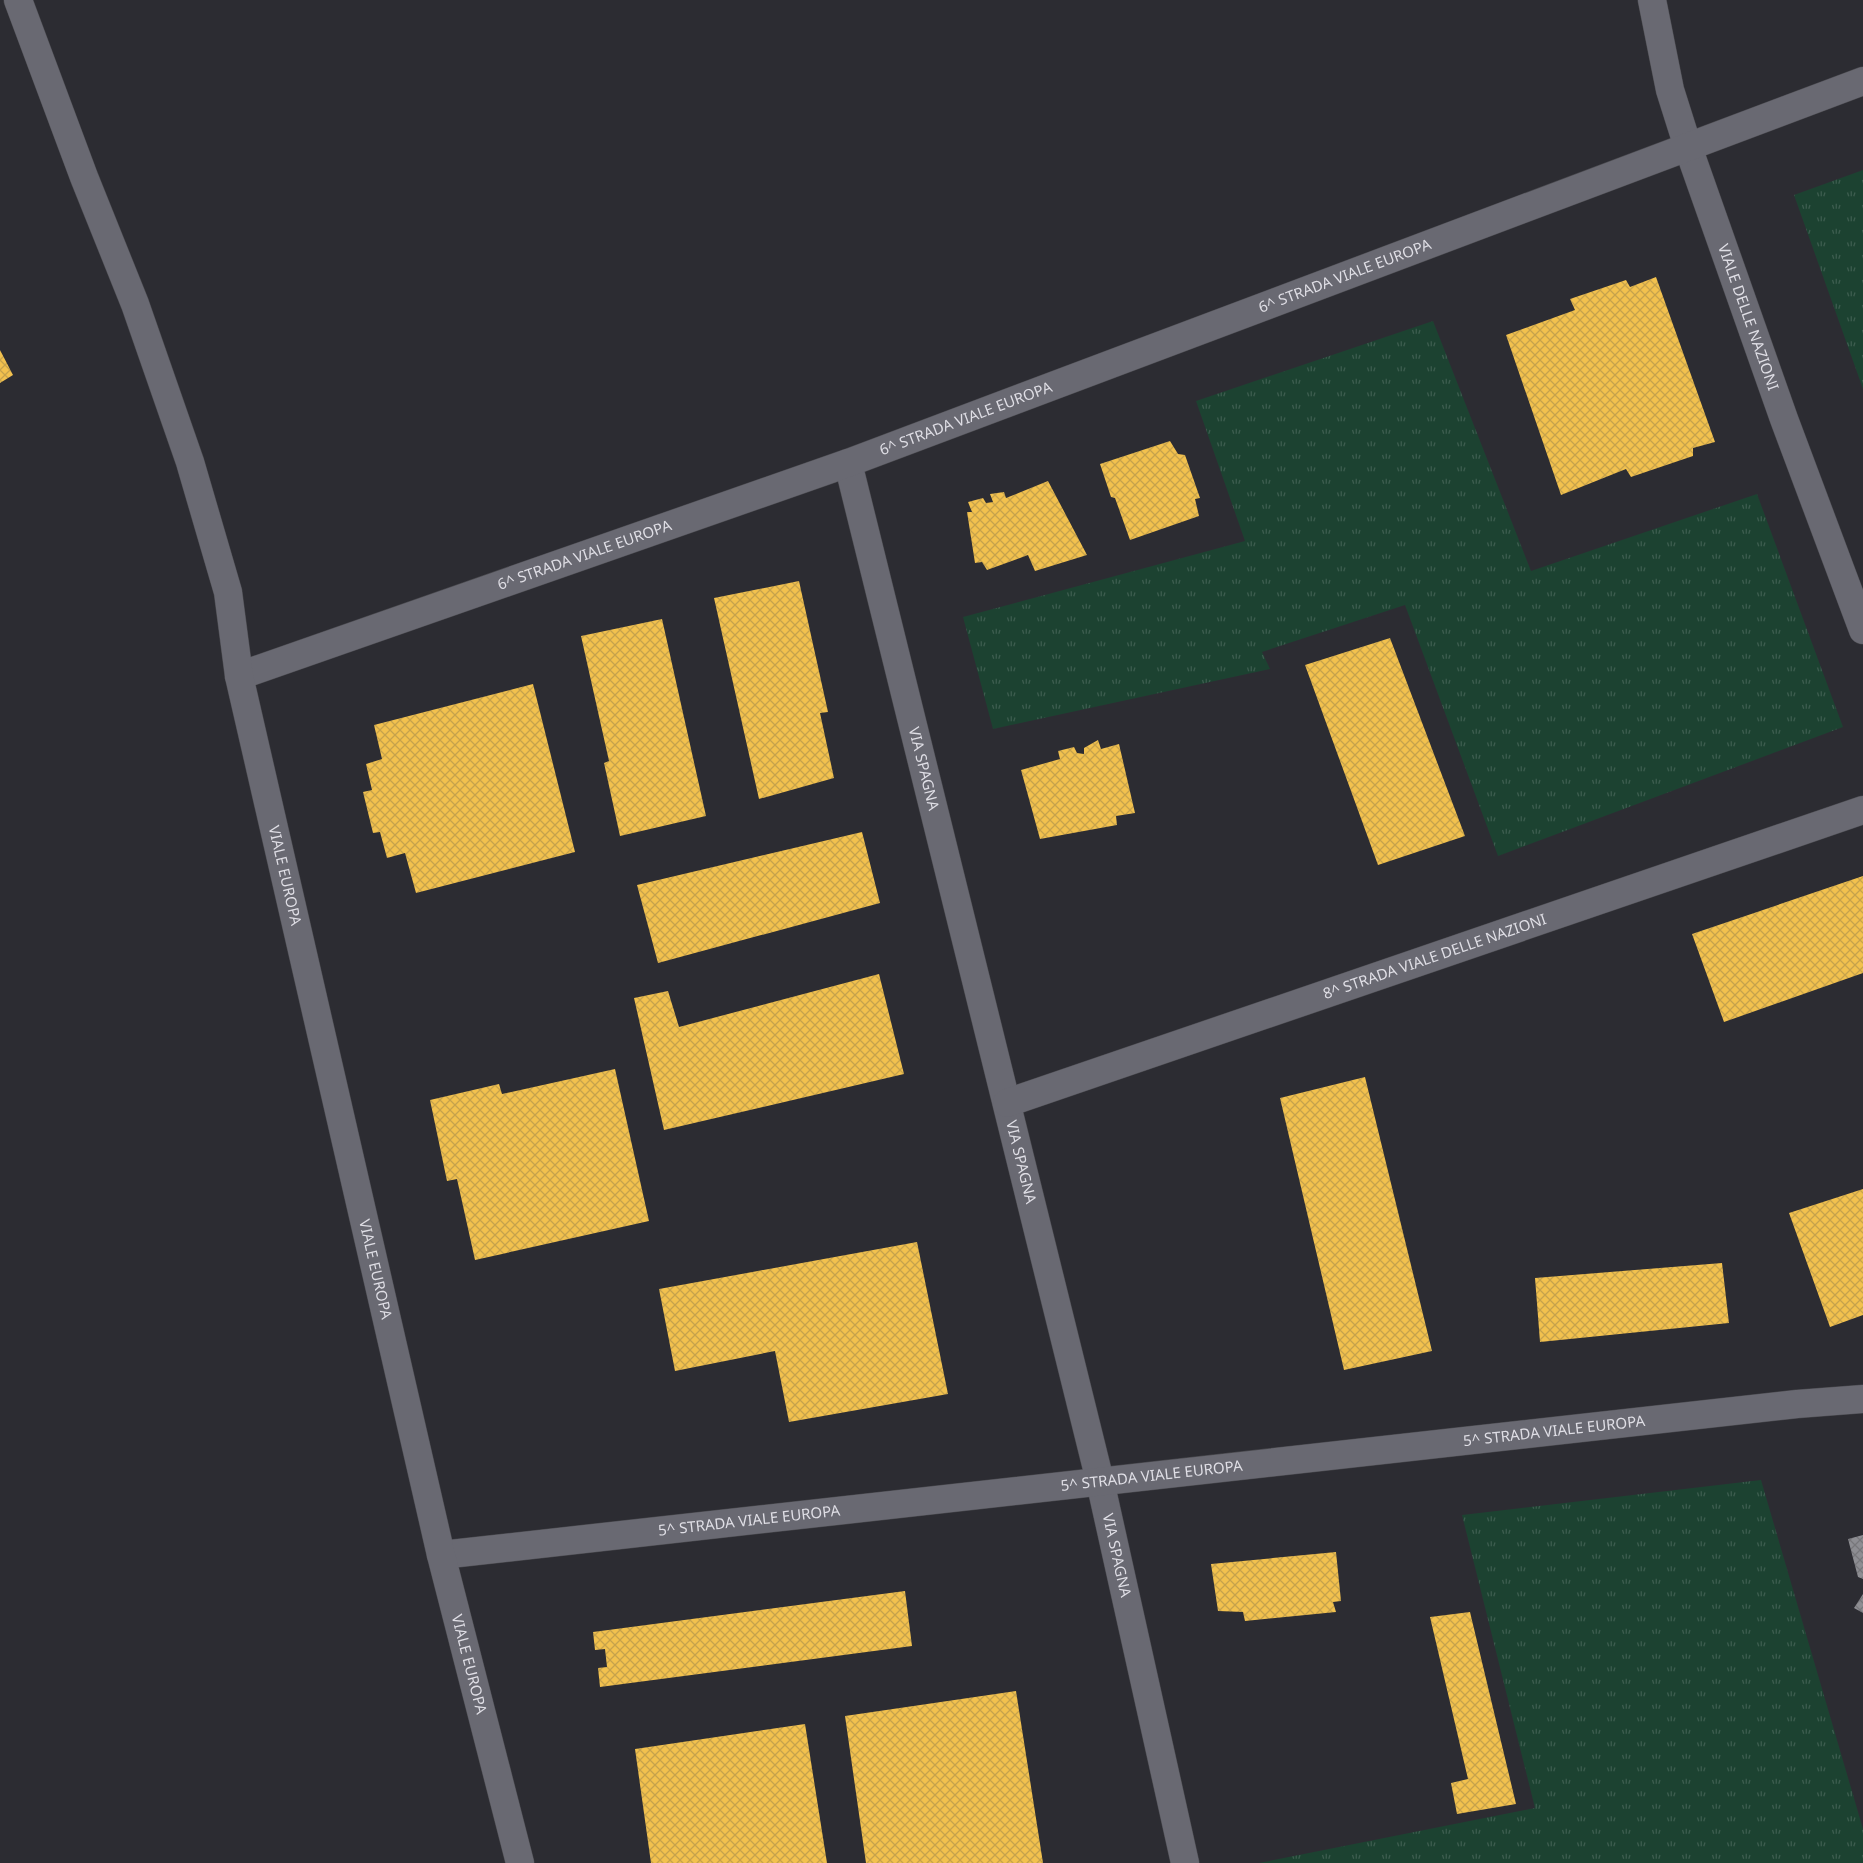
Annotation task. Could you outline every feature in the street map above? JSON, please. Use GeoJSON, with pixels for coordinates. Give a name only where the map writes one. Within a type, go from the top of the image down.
{"type":"FeatureCollection","features":[{"type":"Feature","properties":{"kind":"street","name":"VIALE EUROPA"},"geometry":{"type":"LineString","coordinates":[[18,0],[84,177],[135,304],[190,462],[228,592],[239,676],[441,1555],[520,1863]]}},
{"type":"Feature","properties":{"kind":"street","name":"VIALE DELLE NAZIONI"},"geometry":{"type":"LineString","coordinates":[[1652,0],[1670,90],[1688,147],[1784,419],[1863,630]]}},
{"type":"Feature","properties":{"kind":"street","name":"6^ STRADA VIALE EUROPA"},"geometry":{"type":"LineString","coordinates":[[239,676],[848,463],[1863,80]]}},
{"type":"Feature","properties":{"kind":"street","name":"VIA SPAGNA"},"geometry":{"type":"LineString","coordinates":[[848,463],[1100,1481],[1185,1863]]}},
{"type":"Feature","properties":{"kind":"street","name":"8^ STRADA VIALE DELLE NAZIONI"},"geometry":{"type":"LineString","coordinates":[[1007,1103],[1863,810]]}},
{"type":"Feature","properties":{"kind":"street","name":"5^ STRADA VIALE EUROPA"},"geometry":{"type":"LineString","coordinates":[[441,1555],[1797,1404],[1863,1399]]}},
{"type":"Feature","properties":{"kind":"green space"},"geometry":{"type":"Polygon","coordinates":[[[1863,170],[1863,389],[1794,195],[1863,170]]]}},
{"type":"Feature","properties":{"kind":"green space"},"geometry":{"type":"Polygon","coordinates":[[[1433,321],[1531,571],[1757,494],[1843,727],[1498,856],[1405,605],[1262,652],[1270,669],[993,729],[963,617],[1245,541],[1196,401],[1433,321]]]}},
{"type":"Feature","properties":{"kind":"green space"},"geometry":{"type":"Polygon","coordinates":[[[1761,1480],[1863,1829],[1863,1863],[1259,1863],[1535,1808],[1462,1515],[1761,1480]]]}},
{"type":"Feature","properties":{"kind":"building: Homes"},"geometry":{"type":"Polygon","coordinates":[[[1656,277],[1715,442],[1693,448],[1693,456],[1631,477],[1626,469],[1561,495],[1506,335],[1575,310],[1570,299],[1626,280],[1630,287],[1656,277]]]}},
{"type":"Feature","properties":{"kind":"building: Homes"},"geometry":{"type":"Polygon","coordinates":[[[0,350],[13,375],[0,383],[0,350]]]}},
{"type":"Feature","properties":{"kind":"building: Homes"},"geometry":{"type":"Polygon","coordinates":[[[1170,441],[1178,454],[1185,455],[1200,498],[1195,499],[1199,516],[1130,540],[1115,498],[1111,497],[1100,464],[1170,441]]]}},
{"type":"Feature","properties":{"kind":"building: Homes"},"geometry":{"type":"Polygon","coordinates":[[[1048,481],[1087,555],[1035,571],[1028,555],[987,570],[982,562],[975,563],[967,512],[972,512],[968,502],[983,498],[986,503],[993,502],[990,494],[1004,492],[1006,498],[1048,481]]]}},
{"type":"Feature","properties":{"kind":"building: Homes"},"geometry":{"type":"Polygon","coordinates":[[[799,581],[828,712],[820,713],[834,778],[759,799],[714,598],[799,581]]]}},
{"type":"Feature","properties":{"kind":"building: Homes"},"geometry":{"type":"Polygon","coordinates":[[[662,619],[706,816],[620,836],[604,763],[609,761],[581,636],[662,619]]]}},
{"type":"Feature","properties":{"kind":"building: Homes"},"geometry":{"type":"Polygon","coordinates":[[[1390,638],[1465,836],[1378,865],[1305,665],[1390,638]]]}},
{"type":"Feature","properties":{"kind":"building: Homes"},"geometry":{"type":"Polygon","coordinates":[[[533,684],[575,852],[416,893],[405,853],[387,858],[380,832],[373,833],[363,792],[372,790],[366,764],[382,759],[374,725],[533,684]]]}},
{"type":"Feature","properties":{"kind":"building: Homes"},"geometry":{"type":"Polygon","coordinates":[[[1098,740],[1101,749],[1119,744],[1135,813],[1116,816],[1117,825],[1040,839],[1021,770],[1060,759],[1058,751],[1074,747],[1077,753],[1084,754],[1084,748],[1098,740]]]}},
{"type":"Feature","properties":{"kind":"building: Homes"},"geometry":{"type":"Polygon","coordinates":[[[862,832],[880,903],[658,963],[637,885],[862,832]]]}},
{"type":"Feature","properties":{"kind":"building: Homes"},"geometry":{"type":"Polygon","coordinates":[[[1863,876],[1863,973],[1724,1022],[1692,934],[1863,876]]]}},
{"type":"Feature","properties":{"kind":"building: Homes"},"geometry":{"type":"Polygon","coordinates":[[[879,974],[904,1074],[664,1130],[634,998],[668,991],[679,1027],[879,974]]]}},
{"type":"Feature","properties":{"kind":"building: Homes"},"geometry":{"type":"Polygon","coordinates":[[[615,1069],[649,1221],[475,1260],[457,1179],[447,1181],[430,1100],[499,1084],[502,1094],[615,1069]]]}},
{"type":"Feature","properties":{"kind":"building: Homes"},"geometry":{"type":"Polygon","coordinates":[[[1365,1077],[1432,1351],[1344,1370],[1280,1098],[1365,1077]]]}},
{"type":"Feature","properties":{"kind":"building: Homes"},"geometry":{"type":"Polygon","coordinates":[[[1863,1189],[1863,1315],[1830,1327],[1789,1213],[1863,1189]]]}},
{"type":"Feature","properties":{"kind":"building: Homes"},"geometry":{"type":"Polygon","coordinates":[[[917,1242],[948,1394],[789,1422],[775,1351],[675,1371],[659,1289],[917,1242]]]}},
{"type":"Feature","properties":{"kind":"building: Homes"},"geometry":{"type":"Polygon","coordinates":[[[1722,1263],[1729,1323],[1540,1342],[1535,1278],[1722,1263]]]}},
{"type":"Feature","properties":{"kind":"building: Homes"},"geometry":{"type":"Polygon","coordinates":[[[1336,1552],[1341,1601],[1333,1602],[1336,1612],[1245,1621],[1243,1612],[1218,1611],[1211,1564],[1336,1552]]]}},
{"type":"Feature","properties":{"kind":"building: Homes"},"geometry":{"type":"Polygon","coordinates":[[[905,1591],[912,1646],[600,1687],[598,1668],[607,1667],[605,1649],[595,1650],[593,1632],[905,1591]]]}},
{"type":"Feature","properties":{"kind":"building: Homes"},"geometry":{"type":"Polygon","coordinates":[[[1470,1612],[1516,1804],[1457,1814],[1451,1783],[1468,1779],[1430,1617],[1470,1612]]]}},
{"type":"Feature","properties":{"kind":"building: Homes"},"geometry":{"type":"Polygon","coordinates":[[[1016,1691],[1043,1863],[866,1863],[845,1716],[1016,1691]]]}},
{"type":"Feature","properties":{"kind":"building: Homes"},"geometry":{"type":"Polygon","coordinates":[[[805,1724],[827,1863],[651,1863],[635,1749],[805,1724]]]}},
{"type":"Feature","properties":{"kind":"building: Industry"},"geometry":{"type":"Polygon","coordinates":[[[1863,1535],[1863,1579],[1858,1577],[1848,1539],[1863,1535]]]}},
{"type":"Feature","properties":{"kind":"building: Industry"},"geometry":{"type":"Polygon","coordinates":[[[1863,1594],[1863,1613],[1854,1608],[1863,1594]]]}}]}
